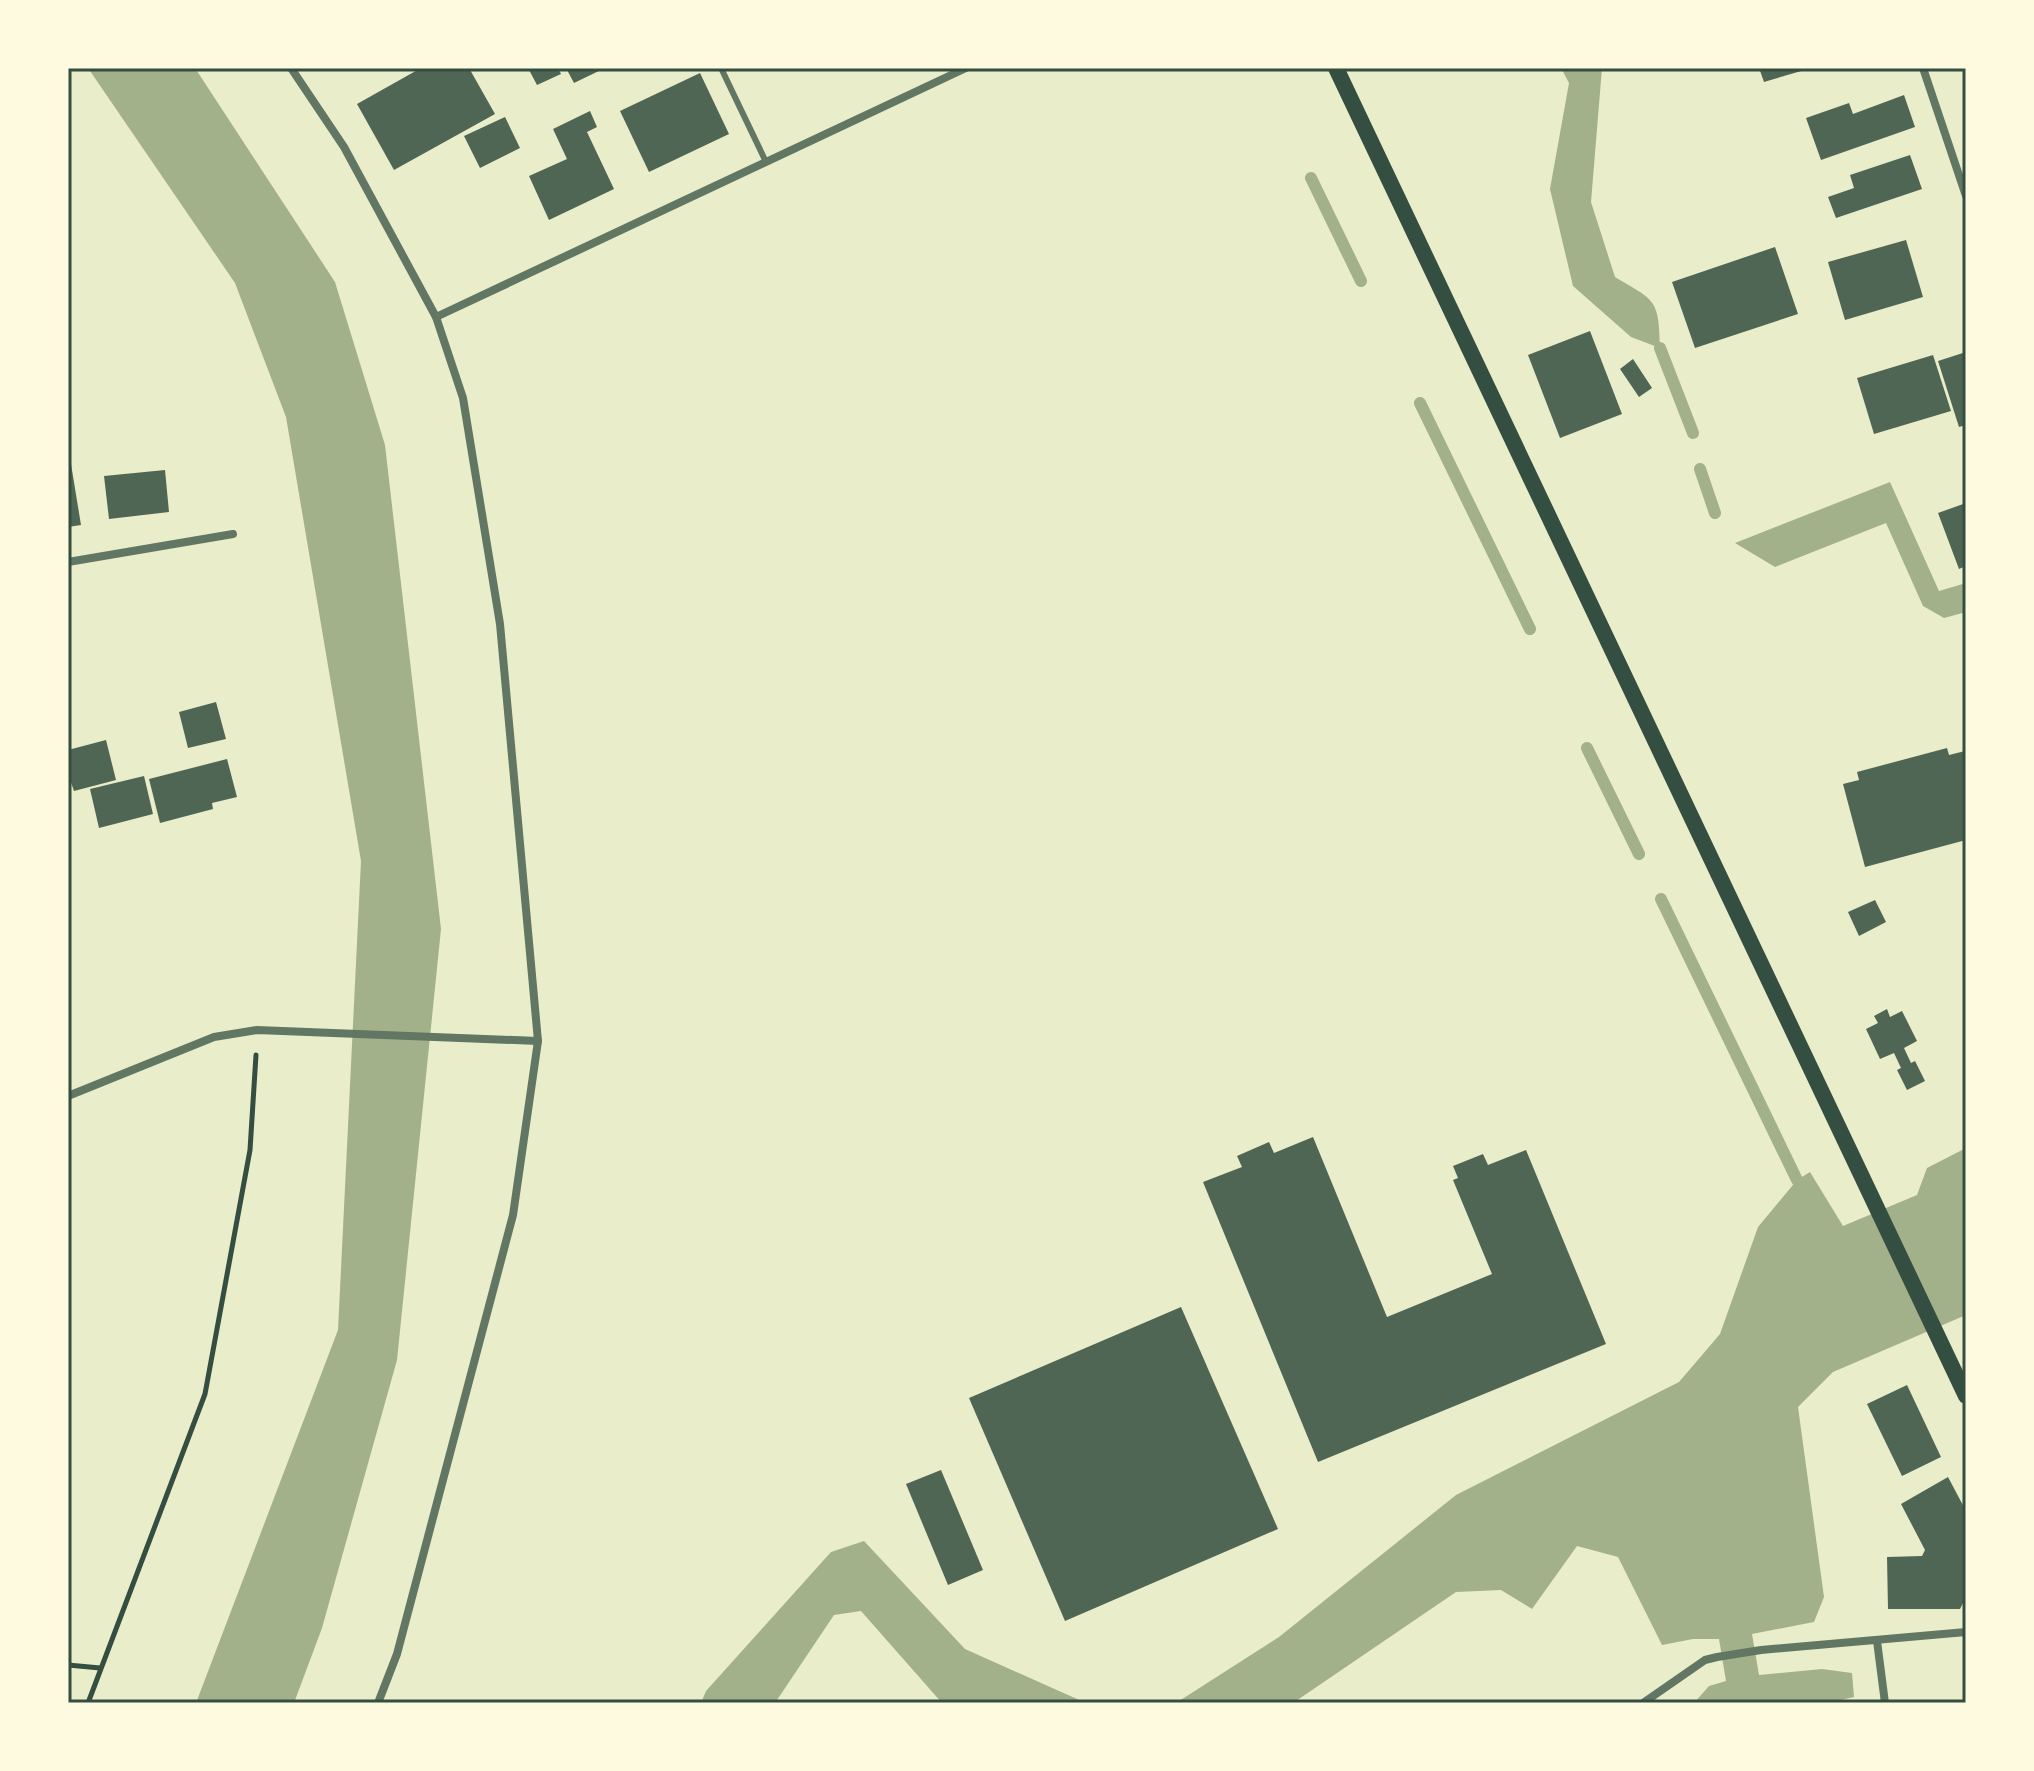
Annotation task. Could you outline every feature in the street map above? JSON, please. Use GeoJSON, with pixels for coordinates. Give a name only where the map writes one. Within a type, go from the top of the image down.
{"type":"FeatureCollection","features":[{"type":"Feature","properties":{"kind":"main road"},"geometry":{"type":"LineString","coordinates":[[1336,68],[1966,1396]]}},
{"type":"Feature","properties":{"kind":"street"},"geometry":{"type":"LineString","coordinates":[[291,68],[344,147],[436,317],[463,398],[500,624],[538,1041],[513,1215],[397,1654],[378,1703]]}},
{"type":"Feature","properties":{"kind":"street"},"geometry":{"type":"LineString","coordinates":[[436,317],[966,68]]}},
{"type":"Feature","properties":{"kind":"street"},"geometry":{"type":"LineString","coordinates":[[1923,68],[1966,196]]}},
{"type":"Feature","properties":{"kind":"street"},"geometry":{"type":"LineString","coordinates":[[68,562],[233,534]]}},
{"type":"Feature","properties":{"kind":"street"},"geometry":{"type":"LineString","coordinates":[[68,1096],[214,1037],[257,1030],[538,1041]]}},
{"type":"Feature","properties":{"kind":"street"},"geometry":{"type":"LineString","coordinates":[[1643,1703],[1705,1660],[1717,1657],[1761,1650],[1966,1632]]}},
{"type":"Feature","properties":{"kind":"street"},"geometry":{"type":"LineString","coordinates":[[1877,1641],[1885,1703]]}},
{"type":"Feature","properties":{"kind":"lane"},"geometry":{"type":"LineString","coordinates":[[721,68],[766,162]]}},
{"type":"Feature","properties":{"kind":"path"},"geometry":{"type":"LineString","coordinates":[[88,1703],[205,1394],[250,1150],[257,1030]]}},
{"type":"Feature","properties":{"kind":"path"},"geometry":{"type":"LineString","coordinates":[[68,1665],[100,1668]]}},
{"type":"Feature","properties":{"kind":"shaded area"},"geometry":{"type":"Polygon","coordinates":[[[88,68],[195,68],[335,282],[385,445],[441,929],[397,1360],[322,1628],[294,1703],[196,1703],[338,1330],[361,861],[286,417],[235,283],[88,68]]]}},
{"type":"Feature","properties":{"kind":"shaded area"},"geometry":{"type":"Polygon","coordinates":[[[1561,68],[1602,68],[1591,202],[1615,277],[1647,297],[1656,310],[1660,348],[1631,337],[1573,286],[1550,189],[1569,83],[1561,68]]]}},
{"type":"Feature","properties":{"kind":"shaded area"},"geometry":{"type":"Polygon","coordinates":[[[1890,482],[1939,591],[1966,583],[1966,612],[1944,618],[1923,606],[1886,523],[1775,567],[1735,543],[1890,482]]]}},
{"type":"Feature","properties":{"kind":"shaded area"},"geometry":{"type":"Polygon","coordinates":[[[1966,1148],[1966,1315],[1833,1372],[1798,1407],[1824,1597],[1814,1622],[1752,1634],[1759,1675],[1822,1669],[1852,1673],[1854,1697],[1828,1703],[1694,1703],[1709,1686],[1726,1681],[1719,1639],[1693,1639],[1662,1645],[1618,1557],[1577,1546],[1532,1609],[1501,1590],[1456,1592],[1293,1703],[1176,1703],[1279,1637],[1456,1495],[1679,1382],[1720,1334],[1758,1227],[1797,1180],[1810,1172],[1843,1226],[1917,1195],[1927,1168],[1966,1148]]]}},
{"type":"Feature","properties":{"kind":"shaded area"},"geometry":{"type":"Polygon","coordinates":[[[864,1541],[965,1649],[1086,1703],[942,1703],[861,1611],[834,1615],[775,1703],[701,1703],[706,1691],[831,1552],[864,1541]]]}},
{"type":"Feature","properties":{"kind":"building"},"geometry":{"type":"Polygon","coordinates":[[[421,68],[469,68],[495,114],[394,170],[357,104],[421,68]]]}},
{"type":"Feature","properties":{"kind":"building"},"geometry":{"type":"Polygon","coordinates":[[[528,68],[558,68],[561,74],[537,85],[528,68]]]}},
{"type":"Feature","properties":{"kind":"building"},"geometry":{"type":"Polygon","coordinates":[[[566,68],[605,68],[574,83],[566,68]]]}},
{"type":"Feature","properties":{"kind":"building"},"geometry":{"type":"Polygon","coordinates":[[[1759,68],[1808,68],[1808,69],[1764,82],[1759,68]]]}},
{"type":"Feature","properties":{"kind":"building"},"geometry":{"type":"Polygon","coordinates":[[[700,73],[729,134],[649,172],[620,111],[700,73]]]}},
{"type":"Feature","properties":{"kind":"building"},"geometry":{"type":"Polygon","coordinates":[[[1904,95],[1915,127],[1821,160],[1806,118],[1849,103],[1853,114],[1904,95]]]}},
{"type":"Feature","properties":{"kind":"building"},"geometry":{"type":"Polygon","coordinates":[[[590,111],[597,127],[587,132],[614,189],[549,220],[529,176],[567,159],[553,129],[590,111]]]}},
{"type":"Feature","properties":{"kind":"building"},"geometry":{"type":"Polygon","coordinates":[[[505,117],[520,148],[480,168],[464,136],[505,117]]]}},
{"type":"Feature","properties":{"kind":"building"},"geometry":{"type":"Polygon","coordinates":[[[1910,155],[1922,189],[1836,218],[1828,197],[1854,188],[1850,175],[1910,155]]]}},
{"type":"Feature","properties":{"kind":"building"},"geometry":{"type":"Polygon","coordinates":[[[1906,240],[1923,297],[1845,320],[1828,262],[1906,240]]]}},
{"type":"Feature","properties":{"kind":"building"},"geometry":{"type":"Polygon","coordinates":[[[1775,247],[1798,314],[1695,348],[1672,282],[1775,247]]]}},
{"type":"Feature","properties":{"kind":"building"},"geometry":{"type":"Polygon","coordinates":[[[1590,331],[1622,414],[1560,438],[1528,355],[1590,331]]]}},
{"type":"Feature","properties":{"kind":"building"},"geometry":{"type":"Polygon","coordinates":[[[1966,352],[1966,425],[1959,427],[1938,361],[1966,352]]]}},
{"type":"Feature","properties":{"kind":"building"},"geometry":{"type":"Polygon","coordinates":[[[1933,355],[1951,411],[1874,434],[1857,378],[1933,355]]]}},
{"type":"Feature","properties":{"kind":"building"},"geometry":{"type":"Polygon","coordinates":[[[1633,359],[1652,388],[1639,397],[1620,369],[1633,359]]]}},
{"type":"Feature","properties":{"kind":"building"},"geometry":{"type":"Polygon","coordinates":[[[68,464],[71,464],[81,525],[68,527],[68,464]]]}},
{"type":"Feature","properties":{"kind":"building"},"geometry":{"type":"Polygon","coordinates":[[[165,470],[169,512],[109,519],[104,476],[165,470]]]}},
{"type":"Feature","properties":{"kind":"building"},"geometry":{"type":"Polygon","coordinates":[[[1966,503],[1966,566],[1959,569],[1938,513],[1966,503]]]}},
{"type":"Feature","properties":{"kind":"building"},"geometry":{"type":"Polygon","coordinates":[[[216,702],[226,739],[188,748],[179,712],[216,702]]]}},
{"type":"Feature","properties":{"kind":"building"},"geometry":{"type":"Polygon","coordinates":[[[106,740],[116,780],[74,791],[68,774],[68,750],[106,740]]]}},
{"type":"Feature","properties":{"kind":"building"},"geometry":{"type":"Polygon","coordinates":[[[1947,748],[1949,755],[1966,753],[1966,840],[1865,867],[1843,784],[1859,780],[1857,772],[1947,748]]]}},
{"type":"Feature","properties":{"kind":"building"},"geometry":{"type":"Polygon","coordinates":[[[227,759],[237,797],[212,803],[213,809],[160,823],[149,779],[227,759]]]}},
{"type":"Feature","properties":{"kind":"building"},"geometry":{"type":"Polygon","coordinates":[[[144,776],[153,814],[99,828],[90,789],[144,776]]]}},
{"type":"Feature","properties":{"kind":"building"},"geometry":{"type":"Polygon","coordinates":[[[1875,900],[1886,922],[1859,936],[1848,912],[1875,900]]]}},
{"type":"Feature","properties":{"kind":"building"},"geometry":{"type":"Polygon","coordinates":[[[1887,1009],[1890,1017],[1902,1011],[1917,1041],[1904,1048],[1925,1081],[1907,1090],[1897,1070],[1901,1068],[1894,1053],[1880,1059],[1866,1029],[1878,1023],[1874,1016],[1887,1009]]]}},
{"type":"Feature","properties":{"kind":"building"},"geometry":{"type":"Polygon","coordinates":[[[1313,1137],[1387,1317],[1492,1274],[1453,1180],[1458,1178],[1453,1166],[1483,1154],[1488,1165],[1526,1150],[1606,1344],[1318,1462],[1203,1182],[1242,1167],[1237,1156],[1269,1142],[1274,1153],[1313,1137]]]}},
{"type":"Feature","properties":{"kind":"building"},"geometry":{"type":"Polygon","coordinates":[[[1181,1307],[1278,1529],[1065,1621],[969,1398],[1181,1307]]]}},
{"type":"Feature","properties":{"kind":"building"},"geometry":{"type":"Polygon","coordinates":[[[1907,1385],[1941,1457],[1902,1476],[1867,1404],[1907,1385]]]}},
{"type":"Feature","properties":{"kind":"building"},"geometry":{"type":"Polygon","coordinates":[[[941,1470],[983,1570],[948,1585],[906,1484],[941,1470]]]}},
{"type":"Feature","properties":{"kind":"building"},"geometry":{"type":"Polygon","coordinates":[[[1948,1477],[1966,1511],[1966,1597],[1960,1609],[1888,1609],[1887,1557],[1922,1556],[1925,1550],[1901,1504],[1948,1477]]]}},
{"type":"Feature","properties":{"kind":"waterway"},"geometry":{"type":"LineString","coordinates":[[1311,178],[1361,281]]}},
{"type":"Feature","properties":{"kind":"waterway"},"geometry":{"type":"LineString","coordinates":[[1660,348],[1693,433]]}},
{"type":"Feature","properties":{"kind":"waterway"},"geometry":{"type":"LineString","coordinates":[[1420,403],[1530,629]]}},
{"type":"Feature","properties":{"kind":"waterway"},"geometry":{"type":"LineString","coordinates":[[1700,469],[1715,513]]}},
{"type":"Feature","properties":{"kind":"waterway"},"geometry":{"type":"LineString","coordinates":[[1587,748],[1639,854]]}},
{"type":"Feature","properties":{"kind":"waterway"},"geometry":{"type":"LineString","coordinates":[[1661,899],[1797,1180]]}}]}
